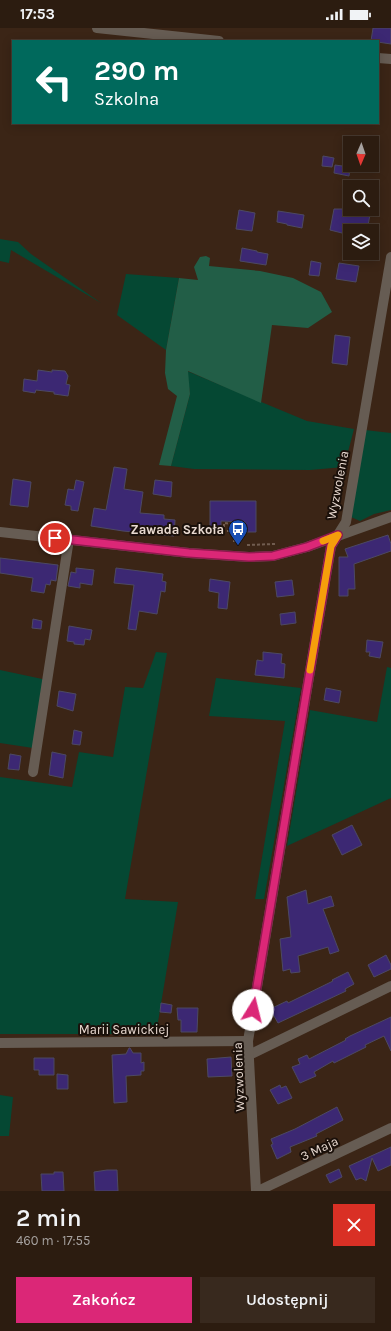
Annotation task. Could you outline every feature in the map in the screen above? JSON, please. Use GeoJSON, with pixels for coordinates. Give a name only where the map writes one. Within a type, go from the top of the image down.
{"type":"FeatureCollection","features":[{"type":"Feature","properties":{"kind":"street"},"geometry":{"type":"LineString","coordinates":[[97,28],[210,40]]}},
{"type":"Feature","properties":{"kind":"street"},"geometry":{"type":"LineString","coordinates":[[379,58],[391,59]]}},
{"type":"Feature","properties":{"kind":"street","name":"Wyzwolenia"},"geometry":{"type":"LineString","coordinates":[[257,1191],[248,1041],[331,546],[346,522],[391,257]]}},
{"type":"Feature","properties":{"kind":"street"},"geometry":{"type":"LineString","coordinates":[[0,532],[189,553],[249,557],[273,556],[307,547],[391,517]]}},
{"type":"Feature","properties":{"kind":"street"},"geometry":{"type":"LineString","coordinates":[[33,772],[69,539]]}},
{"type":"Feature","properties":{"kind":"street"},"geometry":{"type":"LineString","coordinates":[[248,1055],[391,986]]}},
{"type":"Feature","properties":{"kind":"street","name":"Marii Sawickiej"},"geometry":{"type":"LineString","coordinates":[[0,1043],[248,1041]]}},
{"type":"Feature","properties":{"kind":"street","name":"3 Maja"},"geometry":{"type":"LineString","coordinates":[[257,1191],[391,1128]]}},
{"type":"Feature","properties":{"kind":"path"},"geometry":{"type":"LineString","coordinates":[[224,524],[242,524],[242,531],[234,531],[224,531],[224,524]]}},
{"type":"Feature","properties":{"kind":"path"},"geometry":{"type":"LineString","coordinates":[[234,531],[234,542]]}},
{"type":"Feature","properties":{"kind":"path"},"geometry":{"type":"LineString","coordinates":[[243,546],[279,544]]}},
{"type":"Feature","properties":{"kind":"green space"},"geometry":{"type":"Polygon","coordinates":[[[0,239],[18,242],[31,254],[101,303],[11,250],[9,263],[0,261],[0,239]]]}},
{"type":"Feature","properties":{"kind":"green space"},"geometry":{"type":"Polygon","coordinates":[[[206,256],[210,258],[209,266],[260,271],[293,278],[321,292],[332,312],[308,328],[272,325],[261,403],[188,371],[190,394],[171,466],[159,465],[177,396],[168,389],[165,373],[166,350],[179,278],[198,280],[194,267],[200,257],[206,256]]]}},
{"type":"Feature","properties":{"kind":"green space"},"geometry":{"type":"Polygon","coordinates":[[[126,274],[179,278],[166,350],[117,315],[126,274]]]}},
{"type":"Feature","properties":{"kind":"green space"},"geometry":{"type":"Polygon","coordinates":[[[187,371],[307,421],[354,429],[344,467],[310,470],[194,469],[171,466],[190,394],[187,371]]]}},
{"type":"Feature","properties":{"kind":"green space"},"geometry":{"type":"Polygon","coordinates":[[[365,430],[391,433],[391,510],[374,514],[360,521],[351,517],[365,430]]]}},
{"type":"Feature","properties":{"kind":"green space"},"geometry":{"type":"Polygon","coordinates":[[[156,652],[167,653],[125,899],[178,902],[156,1034],[0,1034],[0,777],[72,787],[79,752],[113,757],[125,687],[143,688],[156,652]]]}},
{"type":"Feature","properties":{"kind":"green space"},"geometry":{"type":"Polygon","coordinates":[[[387,667],[391,668],[391,798],[287,846],[310,710],[377,722],[387,667]]]}},
{"type":"Feature","properties":{"kind":"green space"},"geometry":{"type":"Polygon","coordinates":[[[0,670],[47,680],[33,748],[0,743],[0,670]]]}},
{"type":"Feature","properties":{"kind":"green space"},"geometry":{"type":"Polygon","coordinates":[[[216,678],[301,688],[264,899],[255,899],[285,721],[209,716],[216,678]]]}},
{"type":"Feature","properties":{"kind":"green space"},"geometry":{"type":"Polygon","coordinates":[[[0,1095],[13,1097],[9,1136],[0,1136],[0,1095]]]}},
{"type":"Feature","properties":{"kind":"building"},"geometry":{"type":"Polygon","coordinates":[[[373,28],[391,28],[391,44],[379,42],[379,40],[371,40],[373,28]]]}},
{"type":"Feature","properties":{"kind":"building"},"geometry":{"type":"Polygon","coordinates":[[[323,156],[334,158],[332,167],[322,166],[323,156]]]}},
{"type":"Feature","properties":{"kind":"building"},"geometry":{"type":"Polygon","coordinates":[[[335,165],[343,166],[343,172],[349,172],[349,176],[334,173],[335,165]]]}},
{"type":"Feature","properties":{"kind":"building"},"geometry":{"type":"Polygon","coordinates":[[[334,209],[343,209],[343,216],[370,216],[368,224],[343,224],[343,233],[330,230],[334,209]]]}},
{"type":"Feature","properties":{"kind":"building"},"geometry":{"type":"Polygon","coordinates":[[[239,210],[255,213],[252,231],[236,229],[239,210]]]}},
{"type":"Feature","properties":{"kind":"building"},"geometry":{"type":"Polygon","coordinates":[[[278,211],[304,215],[302,228],[277,222],[278,211]]]}},
{"type":"Feature","properties":{"kind":"building"},"geometry":{"type":"Polygon","coordinates":[[[242,248],[268,254],[266,265],[240,261],[242,248]]]}},
{"type":"Feature","properties":{"kind":"building"},"geometry":{"type":"Polygon","coordinates":[[[311,261],[321,263],[319,276],[309,275],[311,261]]]}},
{"type":"Feature","properties":{"kind":"building"},"geometry":{"type":"Polygon","coordinates":[[[339,263],[359,266],[356,282],[336,279],[339,263]]]}},
{"type":"Feature","properties":{"kind":"building"},"geometry":{"type":"Polygon","coordinates":[[[335,335],[350,337],[347,365],[332,363],[335,335]]]}},
{"type":"Feature","properties":{"kind":"building"},"geometry":{"type":"Polygon","coordinates":[[[38,370],[52,372],[52,370],[65,371],[68,376],[66,384],[70,385],[68,396],[54,394],[54,392],[36,390],[35,393],[23,391],[24,379],[37,381],[38,370]]]}},
{"type":"Feature","properties":{"kind":"building"},"geometry":{"type":"Polygon","coordinates":[[[114,467],[127,469],[124,489],[143,492],[140,513],[164,515],[164,519],[175,520],[174,536],[91,526],[94,508],[106,510],[114,467]]]}},
{"type":"Feature","properties":{"kind":"building"},"geometry":{"type":"Polygon","coordinates":[[[13,479],[31,482],[28,507],[10,505],[13,479]]]}},
{"type":"Feature","properties":{"kind":"building"},"geometry":{"type":"Polygon","coordinates":[[[76,480],[84,482],[78,511],[71,510],[71,506],[65,505],[68,489],[74,490],[76,480]]]}},
{"type":"Feature","properties":{"kind":"building"},"geometry":{"type":"Polygon","coordinates":[[[155,480],[172,482],[171,497],[153,494],[155,480]]]}},
{"type":"Feature","properties":{"kind":"building"},"geometry":{"type":"Polygon","coordinates":[[[210,501],[256,501],[256,532],[245,532],[245,522],[221,521],[221,532],[210,532],[210,501]]]}},
{"type":"Feature","properties":{"kind":"building"},"geometry":{"type":"Polygon","coordinates":[[[388,535],[391,544],[391,551],[354,564],[355,589],[348,589],[348,596],[339,596],[339,557],[348,557],[345,549],[388,535]]]}},
{"type":"Feature","properties":{"kind":"building"},"geometry":{"type":"Polygon","coordinates":[[[0,558],[58,565],[56,581],[51,580],[50,585],[46,584],[44,593],[31,591],[33,578],[0,573],[0,558]]]}},
{"type":"Feature","properties":{"kind":"building"},"geometry":{"type":"Polygon","coordinates":[[[76,568],[94,570],[92,585],[80,583],[80,588],[68,586],[71,572],[76,573],[76,568]]]}},
{"type":"Feature","properties":{"kind":"building"},"geometry":{"type":"Polygon","coordinates":[[[116,568],[163,574],[162,581],[166,582],[165,592],[161,591],[157,614],[139,611],[136,630],[128,629],[134,585],[114,583],[116,568]]]}},
{"type":"Feature","properties":{"kind":"building"},"geometry":{"type":"Polygon","coordinates":[[[210,579],[230,582],[227,609],[218,608],[219,593],[209,591],[210,579]]]}},
{"type":"Feature","properties":{"kind":"building"},"geometry":{"type":"Polygon","coordinates":[[[292,580],[294,595],[277,597],[275,582],[292,580]]]}},
{"type":"Feature","properties":{"kind":"building"},"geometry":{"type":"Polygon","coordinates":[[[295,612],[296,623],[281,625],[280,614],[295,612]]]}},
{"type":"Feature","properties":{"kind":"building"},"geometry":{"type":"Polygon","coordinates":[[[33,619],[42,621],[41,629],[32,628],[33,619]]]}},
{"type":"Feature","properties":{"kind":"building"},"geometry":{"type":"Polygon","coordinates":[[[69,626],[92,630],[90,640],[85,639],[84,645],[74,644],[74,642],[67,641],[69,626]]]}},
{"type":"Feature","properties":{"kind":"building"},"geometry":{"type":"Polygon","coordinates":[[[367,640],[383,642],[380,658],[369,656],[370,652],[366,652],[367,640]]]}},
{"type":"Feature","properties":{"kind":"building"},"geometry":{"type":"Polygon","coordinates":[[[263,652],[282,654],[281,663],[285,664],[284,678],[255,675],[257,660],[263,661],[263,652]]]}},
{"type":"Feature","properties":{"kind":"building"},"geometry":{"type":"Polygon","coordinates":[[[326,688],[341,691],[339,703],[324,700],[326,688]]]}},
{"type":"Feature","properties":{"kind":"building"},"geometry":{"type":"Polygon","coordinates":[[[59,691],[76,694],[73,711],[57,706],[59,691]]]}},
{"type":"Feature","properties":{"kind":"building"},"geometry":{"type":"Polygon","coordinates":[[[74,730],[82,732],[80,745],[72,744],[74,730]]]}},
{"type":"Feature","properties":{"kind":"building"},"geometry":{"type":"Polygon","coordinates":[[[52,752],[66,755],[63,778],[49,775],[52,752]]]}},
{"type":"Feature","properties":{"kind":"building"},"geometry":{"type":"Polygon","coordinates":[[[10,754],[21,756],[19,770],[8,769],[10,754]]]}},
{"type":"Feature","properties":{"kind":"building"},"geometry":{"type":"Polygon","coordinates":[[[352,825],[362,845],[342,855],[332,835],[352,825]]]}},
{"type":"Feature","properties":{"kind":"building"},"geometry":{"type":"Polygon","coordinates":[[[306,890],[308,904],[331,896],[334,906],[323,909],[339,951],[330,954],[328,947],[298,956],[300,972],[291,973],[290,969],[283,971],[280,939],[291,937],[287,897],[306,890]]]}},
{"type":"Feature","properties":{"kind":"building"},"geometry":{"type":"Polygon","coordinates":[[[386,955],[391,965],[391,969],[374,977],[368,965],[386,955]]]}},
{"type":"Feature","properties":{"kind":"building"},"geometry":{"type":"Polygon","coordinates":[[[348,972],[354,984],[345,989],[346,991],[278,1023],[270,1009],[287,1001],[288,1003],[348,972]]]}},
{"type":"Feature","properties":{"kind":"building"},"geometry":{"type":"Polygon","coordinates":[[[161,1003],[172,1005],[171,1013],[160,1012],[161,1003]]]}},
{"type":"Feature","properties":{"kind":"building"},"geometry":{"type":"Polygon","coordinates":[[[177,1008],[198,1008],[197,1032],[181,1032],[181,1020],[178,1020],[177,1008]]]}},
{"type":"Feature","properties":{"kind":"building"},"geometry":{"type":"Polygon","coordinates":[[[391,1017],[391,1051],[384,1036],[334,1063],[333,1061],[314,1072],[316,1076],[300,1083],[292,1067],[300,1064],[298,1059],[307,1055],[309,1059],[346,1040],[345,1039],[350,1036],[391,1017]]]}},
{"type":"Feature","properties":{"kind":"building"},"geometry":{"type":"Polygon","coordinates":[[[129,1048],[133,1053],[141,1053],[141,1063],[144,1062],[144,1071],[141,1071],[141,1075],[126,1076],[127,1102],[114,1103],[112,1055],[126,1054],[129,1048]]]}},
{"type":"Feature","properties":{"kind":"building"},"geometry":{"type":"Polygon","coordinates":[[[231,1057],[232,1076],[208,1077],[207,1059],[231,1057]]]}},
{"type":"Feature","properties":{"kind":"building"},"geometry":{"type":"Polygon","coordinates":[[[34,1058],[54,1058],[54,1075],[39,1075],[39,1070],[34,1070],[34,1058]]]}},
{"type":"Feature","properties":{"kind":"building"},"geometry":{"type":"Polygon","coordinates":[[[57,1074],[68,1075],[68,1089],[57,1089],[57,1074]]]}},
{"type":"Feature","properties":{"kind":"building"},"geometry":{"type":"Polygon","coordinates":[[[280,1085],[281,1088],[286,1086],[292,1098],[278,1104],[270,1090],[280,1085]]]}},
{"type":"Feature","properties":{"kind":"building"},"geometry":{"type":"Polygon","coordinates":[[[337,1107],[343,1120],[316,1134],[317,1136],[290,1147],[291,1152],[277,1159],[271,1145],[273,1144],[271,1139],[295,1129],[337,1107]]]}},
{"type":"Feature","properties":{"kind":"building"},"geometry":{"type":"Polygon","coordinates":[[[391,1147],[391,1165],[378,1171],[372,1158],[366,1181],[361,1178],[356,1180],[349,1166],[391,1147]]]}},
{"type":"Feature","properties":{"kind":"building"},"geometry":{"type":"Polygon","coordinates":[[[339,1169],[342,1177],[330,1183],[326,1175],[339,1169]]]}},
{"type":"Feature","properties":{"kind":"building"},"geometry":{"type":"Polygon","coordinates":[[[117,1170],[118,1191],[95,1191],[94,1172],[117,1170]]]}},
{"type":"Feature","properties":{"kind":"building"},"geometry":{"type":"Polygon","coordinates":[[[54,1172],[63,1172],[64,1191],[42,1191],[41,1174],[54,1174],[54,1172]]]}},
{"type":"Feature","properties":{"kind":"slow traffic"},"geometry":{"type":"LineString","coordinates":[[310,670],[331,546],[338,535],[323,541]]}},
{"type":"Feature","properties":{"kind":"place","name":"Zawada Szkoła"},"geometry":{"type":"Point","coordinates":[238,546]}},
{"type":"Feature","properties":{"kind":"route"},"geometry":{"type":"LineString","coordinates":[[55,538],[189,553],[249,557],[273,556],[307,547],[338,535],[331,546],[253,1010]]}}]}
